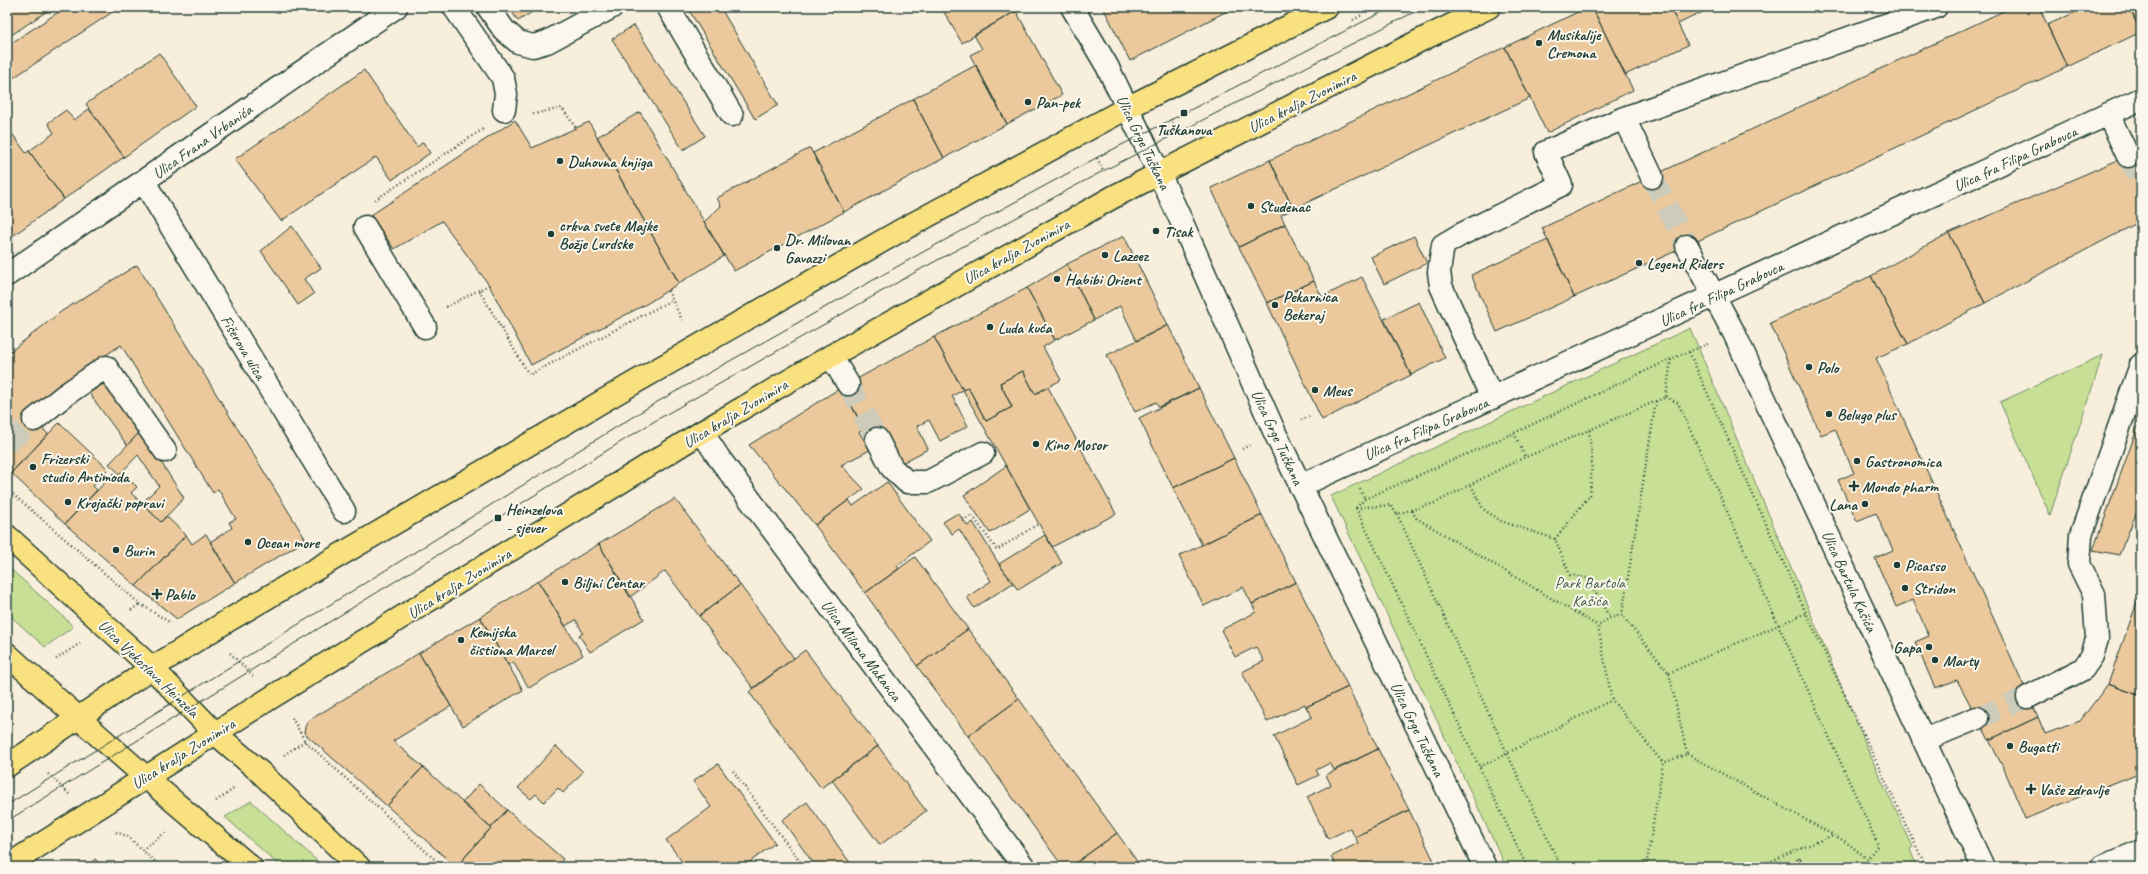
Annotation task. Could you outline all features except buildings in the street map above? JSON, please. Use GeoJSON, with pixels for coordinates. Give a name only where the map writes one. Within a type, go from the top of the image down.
{"type":"FeatureCollection","features":[{"type":"Feature","properties":{"kind":"main road"},"geometry":{"type":"LineString","coordinates":[[7,766],[152,668],[229,620],[632,384],[898,232],[1127,108],[1327,7]]}},
{"type":"Feature","properties":{"kind":"main road","name":"Ulica kralja Zvonimira"},"geometry":{"type":"LineString","coordinates":[[7,866],[215,733],[702,432],[831,356],[949,288],[1159,173],[1489,7]]}},
{"type":"Feature","properties":{"kind":"main road","name":"Ulica Vjekoslava Heinzela"},"geometry":{"type":"LineString","coordinates":[[7,536],[152,668],[215,733],[260,772],[359,867]]}},
{"type":"Feature","properties":{"kind":"main road"},"geometry":{"type":"LineString","coordinates":[[7,654],[80,717],[145,777],[251,867]]}},
{"type":"Feature","properties":{"kind":"street","name":"Ulica Frana Vrbanića"},"geometry":{"type":"LineString","coordinates":[[7,275],[396,7]]}},
{"type":"Feature","properties":{"kind":"street"},"geometry":{"type":"LineString","coordinates":[[454,7],[503,78],[506,94],[504,110]]}},
{"type":"Feature","properties":{"kind":"street"},"geometry":{"type":"LineString","coordinates":[[488,7],[504,30],[518,42],[533,46],[547,42],[612,7]]}},
{"type":"Feature","properties":{"kind":"street"},"geometry":{"type":"LineString","coordinates":[[668,7],[732,115]]}},
{"type":"Feature","properties":{"kind":"street","name":"Ulica Grge Tuškana"},"geometry":{"type":"LineString","coordinates":[[1072,7],[1107,66],[1159,173],[1275,433],[1485,867]]}},
{"type":"Feature","properties":{"kind":"street"},"geometry":{"type":"LineString","coordinates":[[1492,398],[1441,286],[1439,272],[1443,245],[1460,235],[1561,185],[1546,152],[1624,118],[1936,7]]}},
{"type":"Feature","properties":{"kind":"street","name":"Ulica fra Filipa Grabovca"},"geometry":{"type":"LineString","coordinates":[[1300,486],[2141,99]]}},
{"type":"Feature","properties":{"kind":"street"},"geometry":{"type":"LineString","coordinates":[[2108,114],[2128,156]]}},
{"type":"Feature","properties":{"kind":"street"},"geometry":{"type":"LineString","coordinates":[[1624,118],[1652,177]]}},
{"type":"Feature","properties":{"kind":"street","name":"Fišerova ulica"},"geometry":{"type":"LineString","coordinates":[[144,182],[344,511]]}},
{"type":"Feature","properties":{"kind":"street"},"geometry":{"type":"LineString","coordinates":[[365,227],[423,323]]}},
{"type":"Feature","properties":{"kind":"street","name":"Ulica Bartula Kašića"},"geometry":{"type":"LineString","coordinates":[[1687,246],[1734,333],[1983,867]]}},
{"type":"Feature","properties":{"kind":"street"},"geometry":{"type":"LineString","coordinates":[[831,356],[848,384]]}},
{"type":"Feature","properties":{"kind":"street"},"geometry":{"type":"LineString","coordinates":[[2028,697],[2083,669],[2092,656],[2097,639],[2094,594],[2079,564],[2081,535],[2141,364]]}},
{"type":"Feature","properties":{"kind":"street"},"geometry":{"type":"LineString","coordinates":[[34,420],[65,395],[106,367],[165,451]]}},
{"type":"Feature","properties":{"kind":"street","name":"Ulica Milana Makanca"},"geometry":{"type":"LineString","coordinates":[[702,432],[719,458],[1024,867]]}},
{"type":"Feature","properties":{"kind":"street"},"geometry":{"type":"LineString","coordinates":[[877,439],[892,468],[907,482],[928,482],[983,453]]}},
{"type":"Feature","properties":{"kind":"street"},"geometry":{"type":"LineString","coordinates":[[1924,740],[1977,718]]}},
{"type":"Feature","properties":{"kind":"street"},"geometry":{"type":"LineString","coordinates":[[2102,867],[2141,851]]}},
{"type":"Feature","properties":{"kind":"path"},"geometry":{"type":"LineString","coordinates":[[531,115],[562,108],[576,128]]}},
{"type":"Feature","properties":{"kind":"path"},"geometry":{"type":"LineString","coordinates":[[365,227],[372,203],[492,123],[504,110]]}},
{"type":"Feature","properties":{"kind":"path"},"geometry":{"type":"LineString","coordinates":[[1169,114],[1180,138]]}},
{"type":"Feature","properties":{"kind":"path"},"geometry":{"type":"LineString","coordinates":[[1096,158],[1105,175]]}},
{"type":"Feature","properties":{"kind":"path"},"geometry":{"type":"LineString","coordinates":[[423,323],[489,285]]}},
{"type":"Feature","properties":{"kind":"path"},"geometry":{"type":"LineString","coordinates":[[479,290],[529,375],[672,300]]}},
{"type":"Feature","properties":{"kind":"path"},"geometry":{"type":"LineString","coordinates":[[668,291],[682,320]]}},
{"type":"Feature","properties":{"kind":"path"},"geometry":{"type":"LineString","coordinates":[[1356,508],[1365,499],[1514,433],[1671,359],[1713,342]]}},
{"type":"Feature","properties":{"kind":"path"},"geometry":{"type":"LineString","coordinates":[[1689,352],[1806,613],[1926,867]]}},
{"type":"Feature","properties":{"kind":"path"},"geometry":{"type":"LineString","coordinates":[[1666,397],[1671,359]]}},
{"type":"Feature","properties":{"kind":"path"},"geometry":{"type":"LineString","coordinates":[[1397,514],[1412,511],[1435,503],[1525,457],[1666,397],[1678,403],[1878,845],[1867,858]]}},
{"type":"Feature","properties":{"kind":"path"},"geometry":{"type":"LineString","coordinates":[[1656,401],[1622,615],[1669,673],[1687,754],[1846,842],[1878,867]]}},
{"type":"Feature","properties":{"kind":"path"},"geometry":{"type":"LineString","coordinates":[[1555,539],[1590,495],[1592,460],[1589,430]]}},
{"type":"Feature","properties":{"kind":"path"},"geometry":{"type":"LineString","coordinates":[[1514,433],[1525,457]]}},
{"type":"Feature","properties":{"kind":"path"},"geometry":{"type":"LineString","coordinates":[[1471,485],[1483,509],[1501,521],[1555,539],[1570,575],[1587,578],[1610,618]]}},
{"type":"Feature","properties":{"kind":"path"},"geometry":{"type":"LineString","coordinates":[[7,489],[140,604],[167,621]]}},
{"type":"Feature","properties":{"kind":"path"},"geometry":{"type":"LineString","coordinates":[[1356,508],[1390,506],[1397,514],[1561,867]]}},
{"type":"Feature","properties":{"kind":"path"},"geometry":{"type":"LineString","coordinates":[[1356,508],[1528,867]]}},
{"type":"Feature","properties":{"kind":"path"},"geometry":{"type":"LineString","coordinates":[[1412,511],[1416,518],[1598,626],[1612,700],[1663,763],[1646,867]]}},
{"type":"Feature","properties":{"kind":"path"},"geometry":{"type":"LineString","coordinates":[[963,521],[972,515],[997,550],[1038,524]]}},
{"type":"Feature","properties":{"kind":"path"},"geometry":{"type":"LineString","coordinates":[[136,607],[140,604]]}},
{"type":"Feature","properties":{"kind":"path"},"geometry":{"type":"LineString","coordinates":[[1669,673],[1806,613]]}},
{"type":"Feature","properties":{"kind":"path"},"geometry":{"type":"LineString","coordinates":[[1598,626],[1610,618],[1622,615]]}},
{"type":"Feature","properties":{"kind":"path"},"geometry":{"type":"LineString","coordinates":[[55,659],[84,641]]}},
{"type":"Feature","properties":{"kind":"path"},"geometry":{"type":"LineString","coordinates":[[233,656],[258,680]]}},
{"type":"Feature","properties":{"kind":"path"},"geometry":{"type":"LineString","coordinates":[[1480,767],[1612,700]]}},
{"type":"Feature","properties":{"kind":"path"},"geometry":{"type":"LineString","coordinates":[[288,712],[305,741],[443,867]]}},
{"type":"Feature","properties":{"kind":"path"},"geometry":{"type":"LineString","coordinates":[[283,757],[305,741]]}},
{"type":"Feature","properties":{"kind":"path"},"geometry":{"type":"LineString","coordinates":[[1663,763],[1687,754]]}},
{"type":"Feature","properties":{"kind":"path"},"geometry":{"type":"LineString","coordinates":[[733,771],[804,867]]}},
{"type":"Feature","properties":{"kind":"path"},"geometry":{"type":"LineString","coordinates":[[46,772],[68,793]]}},
{"type":"Feature","properties":{"kind":"path"},"geometry":{"type":"LineString","coordinates":[[214,802],[238,786]]}},
{"type":"Feature","properties":{"kind":"path"},"geometry":{"type":"LineString","coordinates":[[114,831],[127,836],[161,867]]}},
{"type":"Feature","properties":{"kind":"path"},"geometry":{"type":"LineString","coordinates":[[142,850],[168,831]]}},
{"type":"Feature","properties":{"kind":"path"},"geometry":{"type":"LineString","coordinates":[[1757,867],[1834,835]]}},
{"type":"Feature","properties":{"kind":"green space","name":"Park Bartola Kašića"},"geometry":{"type":"Polygon","coordinates":[[[1690,328],[1877,771],[1913,847],[1910,849],[1917,867],[1506,867],[1331,496],[1690,328]]]}},
{"type":"Feature","properties":{"kind":"green space"},"geometry":{"type":"Polygon","coordinates":[[[2103,355],[2050,515],[2000,402],[2103,355]]]}},
{"type":"Feature","properties":{"kind":"green space"},"geometry":{"type":"Polygon","coordinates":[[[7,566],[73,627],[45,647],[7,613],[7,566]]]}},
{"type":"Feature","properties":{"kind":"green space"},"geometry":{"type":"Polygon","coordinates":[[[251,801],[324,867],[281,867],[225,817],[251,801]]]}},
{"type":"Feature","properties":{"kind":"tunnel"},"geometry":{"type":"LineString","coordinates":[[2128,156],[2141,182]]}},
{"type":"Feature","properties":{"kind":"tunnel"},"geometry":{"type":"LineString","coordinates":[[1652,177],[1687,246]]}},
{"type":"Feature","properties":{"kind":"tunnel"},"geometry":{"type":"LineString","coordinates":[[848,384],[877,439]]}},
{"type":"Feature","properties":{"kind":"tunnel"},"geometry":{"type":"LineString","coordinates":[[7,444],[34,420]]}},
{"type":"Feature","properties":{"kind":"tunnel"},"geometry":{"type":"LineString","coordinates":[[1977,718],[2028,697]]}},
{"type":"Feature","properties":{"kind":"tram line"},"geometry":{"type":"LineString","coordinates":[[7,805],[652,405],[923,252],[1096,158],[1392,7]]}},
{"type":"Feature","properties":{"kind":"tram line"},"geometry":{"type":"LineString","coordinates":[[7,821],[658,419],[921,269],[1103,171],[1424,7]]}},
{"type":"Feature","properties":{"kind":"place","name":"Musikalije Cremona"},"geometry":{"type":"Point","coordinates":[1539,43]}},
{"type":"Feature","properties":{"kind":"place","name":"Pan-pek"},"geometry":{"type":"Point","coordinates":[1028,102]}},
{"type":"Feature","properties":{"kind":"place","name":"Tuškanova"},"geometry":{"type":"Point","coordinates":[1184,113]}},
{"type":"Feature","properties":{"kind":"place","name":"Duhovna knjiga"},"geometry":{"type":"Point","coordinates":[560,161]}},
{"type":"Feature","properties":{"kind":"place","name":"Studenac"},"geometry":{"type":"Point","coordinates":[1251,206]}},
{"type":"Feature","properties":{"kind":"place","name":"Tisak"},"geometry":{"type":"Point","coordinates":[1156,231]}},
{"type":"Feature","properties":{"kind":"place","name":"crkva svete Majke Božje Lurdske"},"geometry":{"type":"Point","coordinates":[551,234]}},
{"type":"Feature","properties":{"kind":"place","name":"Dr. Milovan Gavazzi"},"geometry":{"type":"Point","coordinates":[777,248]}},
{"type":"Feature","properties":{"kind":"place","name":"Lazeez"},"geometry":{"type":"Point","coordinates":[1105,255]}},
{"type":"Feature","properties":{"kind":"place","name":"Legend Riders"},"geometry":{"type":"Point","coordinates":[1639,263]}},
{"type":"Feature","properties":{"kind":"place","name":"Habibi Orient"},"geometry":{"type":"Point","coordinates":[1057,279]}},
{"type":"Feature","properties":{"kind":"place","name":"Pekarnica Bekeraj"},"geometry":{"type":"Point","coordinates":[1275,305]}},
{"type":"Feature","properties":{"kind":"place","name":"Luda kuća"},"geometry":{"type":"Point","coordinates":[990,327]}},
{"type":"Feature","properties":{"kind":"place","name":"Polo"},"geometry":{"type":"Point","coordinates":[1809,367]}},
{"type":"Feature","properties":{"kind":"place","name":"Meus"},"geometry":{"type":"Point","coordinates":[1315,390]}},
{"type":"Feature","properties":{"kind":"place","name":"Belugo plus"},"geometry":{"type":"Point","coordinates":[1829,414]}},
{"type":"Feature","properties":{"kind":"place","name":"Kino Mosor"},"geometry":{"type":"Point","coordinates":[1036,444]}},
{"type":"Feature","properties":{"kind":"place","name":"Gastronomica"},"geometry":{"type":"Point","coordinates":[1857,461]}},
{"type":"Feature","properties":{"kind":"place","name":"Frizerski studio Antimoda"},"geometry":{"type":"Point","coordinates":[33,467]}},
{"type":"Feature","properties":{"kind":"place","name":"Mondo pharm"},"geometry":{"type":"Point","coordinates":[1854,486]}},
{"type":"Feature","properties":{"kind":"place","name":"Krojački popravi"},"geometry":{"type":"Point","coordinates":[68,502]}},
{"type":"Feature","properties":{"kind":"place","name":"Lana"},"geometry":{"type":"Point","coordinates":[1865,504]}},
{"type":"Feature","properties":{"kind":"place","name":"Heinzelova - sjever"},"geometry":{"type":"Point","coordinates":[498,518]}},
{"type":"Feature","properties":{"kind":"place","name":"Ocean more"},"geometry":{"type":"Point","coordinates":[248,542]}},
{"type":"Feature","properties":{"kind":"place","name":"Burin"},"geometry":{"type":"Point","coordinates":[116,550]}},
{"type":"Feature","properties":{"kind":"place","name":"Picasso"},"geometry":{"type":"Point","coordinates":[1897,565]}},
{"type":"Feature","properties":{"kind":"place","name":"Biljni Centar"},"geometry":{"type":"Point","coordinates":[565,582]}},
{"type":"Feature","properties":{"kind":"place","name":"Stridon"},"geometry":{"type":"Point","coordinates":[1905,588]}},
{"type":"Feature","properties":{"kind":"place","name":"Pablo"},"geometry":{"type":"Point","coordinates":[157,594]}},
{"type":"Feature","properties":{"kind":"place","name":"Kemijska čistiona Marcel"},"geometry":{"type":"Point","coordinates":[461,640]}},
{"type":"Feature","properties":{"kind":"place","name":"Gapa"},"geometry":{"type":"Point","coordinates":[1929,647]}},
{"type":"Feature","properties":{"kind":"place","name":"Marty"},"geometry":{"type":"Point","coordinates":[1935,660]}},
{"type":"Feature","properties":{"kind":"place","name":"Bugatti"},"geometry":{"type":"Point","coordinates":[2010,746]}},
{"type":"Feature","properties":{"kind":"place","name":"Vaše zdravlje"},"geometry":{"type":"Point","coordinates":[2031,789]}}]}
